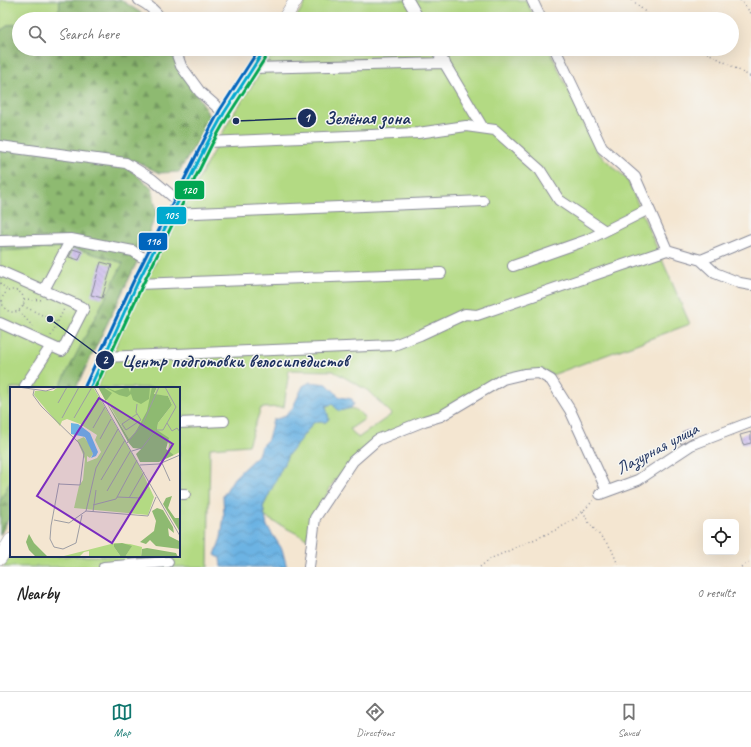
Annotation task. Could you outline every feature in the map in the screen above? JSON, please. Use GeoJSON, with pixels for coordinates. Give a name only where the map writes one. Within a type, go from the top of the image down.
{"type":"FeatureCollection","features":[{"type":"Feature","properties":{"kind":"main road"},"geometry":{"type":"LineString","coordinates":[[288,12],[296,0]]}},
{"type":"Feature","properties":{"kind":"main road"},"geometry":{"type":"LineString","coordinates":[[90,387],[137,284],[208,142],[224,113],[261,56]]}},
{"type":"Feature","properties":{"kind":"main road"},"geometry":{"type":"LineString","coordinates":[[0,558],[10,542]]}},
{"type":"Feature","properties":{"kind":"street"},"geometry":{"type":"LineString","coordinates":[[139,0],[156,12]]}},
{"type":"Feature","properties":{"kind":"street"},"geometry":{"type":"LineString","coordinates":[[408,0],[415,12]]}},
{"type":"Feature","properties":{"kind":"street"},"geometry":{"type":"LineString","coordinates":[[532,0],[538,12]]}},
{"type":"Feature","properties":{"kind":"street"},"geometry":{"type":"LineString","coordinates":[[177,56],[181,66],[200,92],[224,113]]}},
{"type":"Feature","properties":{"kind":"street"},"geometry":{"type":"LineString","coordinates":[[440,56],[483,128]]}},
{"type":"Feature","properties":{"kind":"street"},"geometry":{"type":"LineString","coordinates":[[558,56],[602,148],[635,177],[667,250]]}},
{"type":"Feature","properties":{"kind":"street"},"geometry":{"type":"LineString","coordinates":[[253,68],[445,64]]}},
{"type":"Feature","properties":{"kind":"street"},"geometry":{"type":"LineString","coordinates":[[208,142],[418,133],[466,126],[495,130],[540,170],[558,200],[605,231]]}},
{"type":"Feature","properties":{"kind":"street"},"geometry":{"type":"LineString","coordinates":[[0,146],[126,163],[152,178],[178,201]]}},
{"type":"Feature","properties":{"kind":"street"},"geometry":{"type":"LineString","coordinates":[[172,214],[483,201]]}},
{"type":"Feature","properties":{"kind":"street"},"geometry":{"type":"LineString","coordinates":[[512,266],[587,240],[649,209]]}},
{"type":"Feature","properties":{"kind":"street"},"geometry":{"type":"LineString","coordinates":[[0,241],[71,239],[133,251],[149,260]]}},
{"type":"Feature","properties":{"kind":"street"},"geometry":{"type":"LineString","coordinates":[[44,290],[71,239]]}},
{"type":"Feature","properties":{"kind":"street"},"geometry":{"type":"LineString","coordinates":[[701,260],[751,239]]}},
{"type":"Feature","properties":{"kind":"street"},"geometry":{"type":"LineString","coordinates":[[104,357],[394,344],[420,335],[465,314],[477,315],[667,250],[701,260],[716,273],[740,283],[751,285]]}},
{"type":"Feature","properties":{"kind":"street"},"geometry":{"type":"LineString","coordinates":[[0,271],[84,308],[62,351],[50,342],[0,323]]}},
{"type":"Feature","properties":{"kind":"street"},"geometry":{"type":"LineString","coordinates":[[137,284],[441,273]]}},
{"type":"Feature","properties":{"kind":"street"},"geometry":{"type":"LineString","coordinates":[[25,386],[50,342]]}},
{"type":"Feature","properties":{"kind":"street"},"geometry":{"type":"LineString","coordinates":[[309,567],[315,518],[353,461],[377,440],[424,421],[441,416],[504,379],[524,374],[539,373],[551,380],[570,410],[603,492]]}},
{"type":"Feature","properties":{"kind":"street"},"geometry":{"type":"LineString","coordinates":[[180,423],[224,421]]}},
{"type":"Feature","properties":{"kind":"street","name":"Лазурная улица"},"geometry":{"type":"LineString","coordinates":[[603,492],[638,480],[691,445],[751,422]]}},
{"type":"Feature","properties":{"kind":"street"},"geometry":{"type":"LineString","coordinates":[[104,567],[168,562]]}},
{"type":"Feature","properties":{"kind":"path"},"geometry":{"type":"LineString","coordinates":[[632,0],[645,12]]}},
{"type":"Feature","properties":{"kind":"path"},"geometry":{"type":"LineString","coordinates":[[740,0],[751,13]]}},
{"type":"Feature","properties":{"kind":"path"},"geometry":{"type":"LineString","coordinates":[[714,56],[751,77]]}},
{"type":"Feature","properties":{"kind":"path"},"geometry":{"type":"LineString","coordinates":[[0,283],[8,291]]}},
{"type":"Feature","properties":{"kind":"path"},"geometry":{"type":"LineString","coordinates":[[8,291],[18,291],[23,296],[23,306],[18,311],[8,311],[1,303],[3,296],[8,291]]}},
{"type":"Feature","properties":{"kind":"path"},"geometry":{"type":"LineString","coordinates":[[24,299],[50,300]]}},
{"type":"Feature","properties":{"kind":"path"},"geometry":{"type":"LineString","coordinates":[[50,342],[65,305]]}},
{"type":"Feature","properties":{"kind":"path"},"geometry":{"type":"LineString","coordinates":[[23,306],[57,322]]}},
{"type":"Feature","properties":{"kind":"path"},"geometry":{"type":"LineString","coordinates":[[18,311],[36,330]]}},
{"type":"Feature","properties":{"kind":"path"},"geometry":{"type":"LineString","coordinates":[[480,567],[490,559],[558,529],[576,518],[603,492]]}},
{"type":"Feature","properties":{"kind":"path"},"geometry":{"type":"LineString","coordinates":[[583,511],[589,523],[612,548],[619,567]]}},
{"type":"Feature","properties":{"kind":"path"},"geometry":{"type":"LineString","coordinates":[[741,567],[751,561]]}},
{"type":"Feature","properties":{"kind":"green space"},"geometry":{"type":"Polygon","coordinates":[[[0,0],[59,0],[60,7],[57,12],[12,12],[12,25],[0,31],[0,0]]]}},
{"type":"Feature","properties":{"kind":"green space"},"geometry":{"type":"Polygon","coordinates":[[[59,0],[121,0],[139,12],[57,12],[60,7],[59,0]]]}},
{"type":"Feature","properties":{"kind":"green space"},"geometry":{"type":"Polygon","coordinates":[[[307,0],[526,0],[532,12],[299,12],[307,0]]]}},
{"type":"Feature","properties":{"kind":"green space"},"geometry":{"type":"Polygon","coordinates":[[[12,25],[12,56],[172,56],[205,107],[210,120],[179,172],[159,173],[136,161],[130,169],[152,189],[157,212],[140,256],[76,387],[60,387],[123,263],[71,247],[0,251],[0,31],[12,25]]]}},
{"type":"Feature","properties":{"kind":"green space"},"geometry":{"type":"Polygon","coordinates":[[[271,56],[552,56],[598,153],[627,179],[690,324],[552,375],[544,370],[525,371],[447,409],[370,443],[334,481],[326,496],[312,516],[307,539],[265,517],[263,507],[288,455],[314,422],[326,422],[326,406],[332,404],[339,411],[354,409],[359,412],[365,419],[350,429],[358,438],[392,414],[367,390],[333,371],[289,370],[284,407],[261,408],[248,445],[210,448],[208,567],[3,567],[10,556],[10,557],[180,557],[180,387],[97,387],[136,300],[230,119],[271,56]]]}},
{"type":"Feature","properties":{"kind":"green space"},"geometry":{"type":"Polygon","coordinates":[[[0,241],[133,251],[65,387],[10,387],[10,498],[0,516],[0,241]]]}},
{"type":"Feature","properties":{"kind":"green space"},"geometry":{"type":"Polygon","coordinates":[[[10,482],[10,517],[0,535],[0,501],[10,482]]]}},
{"type":"Feature","properties":{"kind":"water"},"geometry":{"type":"Polygon","coordinates":[[[310,382],[327,384],[340,397],[352,399],[354,404],[351,408],[339,411],[332,404],[326,406],[329,419],[326,422],[314,422],[288,455],[263,507],[267,526],[282,549],[286,567],[221,567],[220,558],[215,555],[221,538],[224,516],[223,496],[234,478],[258,455],[261,446],[268,439],[273,420],[283,417],[292,409],[303,386],[310,382]]]}},
{"type":"Feature","properties":{"kind":"building"},"geometry":{"type":"Polygon","coordinates":[[[73,249],[82,252],[79,260],[69,257],[73,249]]]}},
{"type":"Feature","properties":{"kind":"building"},"geometry":{"type":"Polygon","coordinates":[[[101,262],[112,265],[102,298],[91,295],[101,262]]]}},
{"type":"Feature","properties":{"kind":"building"},"geometry":{"type":"Polygon","coordinates":[[[690,429],[693,437],[681,444],[678,437],[684,435],[682,432],[690,429]]]}},
{"type":"Feature","properties":{"kind":"building"},"geometry":{"type":"Polygon","coordinates":[[[751,432],[751,443],[743,445],[740,435],[751,432]]]}},
{"type":"Feature","properties":{"kind":"transit line","name":"116"},"geometry":{"type":"LineString","coordinates":[[85,386],[133,282],[204,140],[220,110],[255,56]]}},
{"type":"Feature","properties":{"kind":"transit line","name":"105"},"geometry":{"type":"LineString","coordinates":[[90,387],[137,284],[208,142],[224,113],[261,56]]}},
{"type":"Feature","properties":{"kind":"transit line","name":"120"},"geometry":{"type":"LineString","coordinates":[[95,387],[142,286],[212,144],[266,56]]}},
{"type":"Feature","properties":{"kind":"place","name":"Зелёная зона"},"geometry":{"type":"Point","coordinates":[236,121]}},
{"type":"Feature","properties":{"kind":"place","name":"Центр подготовки велосипедистов"},"geometry":{"type":"Point","coordinates":[50,319]}}]}
